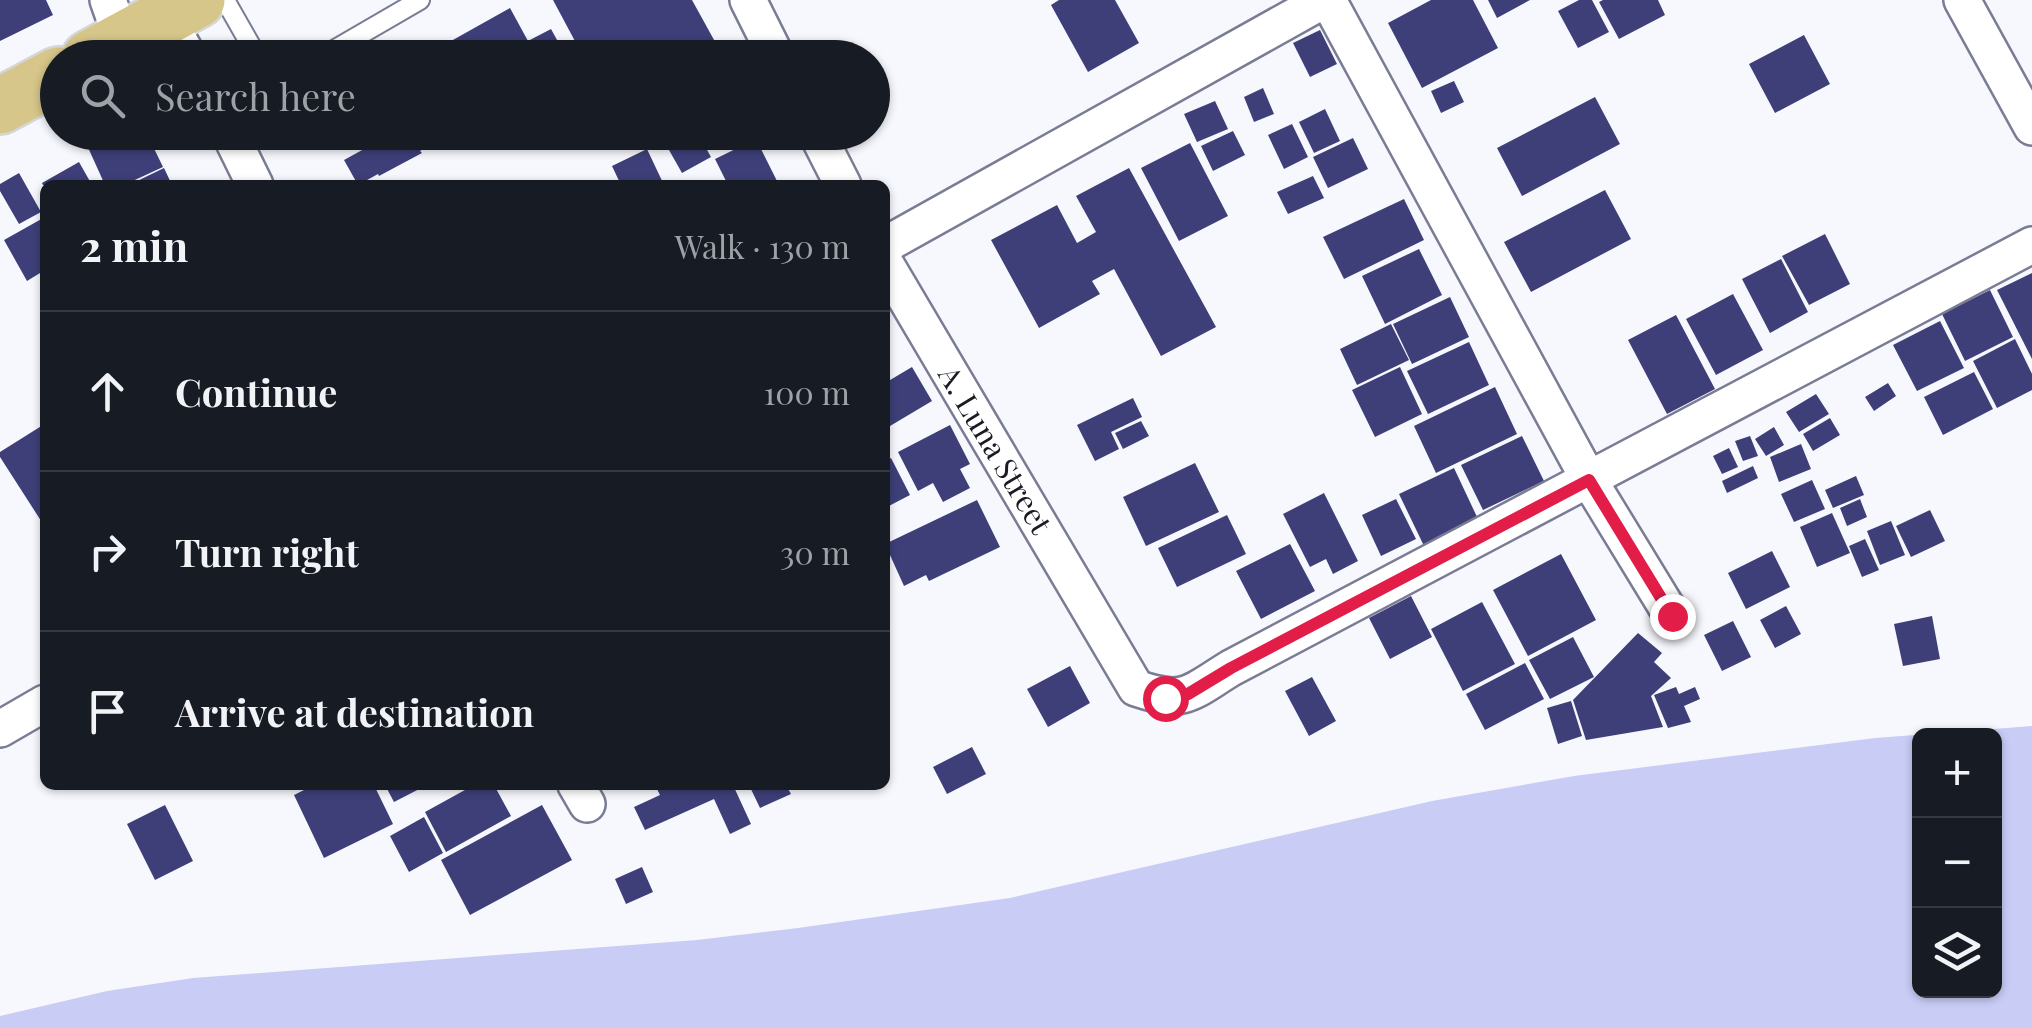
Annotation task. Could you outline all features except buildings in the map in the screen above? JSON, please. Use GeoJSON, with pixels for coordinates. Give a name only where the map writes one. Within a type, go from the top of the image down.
{"type":"FeatureCollection","features":[{"type":"Feature","properties":{"kind":"main road"},"geometry":{"type":"LineString","coordinates":[[0,106],[40,85]]}},
{"type":"Feature","properties":{"kind":"street"},"geometry":{"type":"LineString","coordinates":[[748,0],[769,40]]}},
{"type":"Feature","properties":{"kind":"street"},"geometry":{"type":"LineString","coordinates":[[890,243],[1326,0],[1589,480],[1672,616]]}},
{"type":"Feature","properties":{"kind":"street"},"geometry":{"type":"LineString","coordinates":[[1962,0],[2032,127]]}},
{"type":"Feature","properties":{"kind":"street"},"geometry":{"type":"LineString","coordinates":[[238,150],[253,180]]}},
{"type":"Feature","properties":{"kind":"street"},"geometry":{"type":"LineString","coordinates":[[826,150],[841,180]]}},
{"type":"Feature","properties":{"kind":"street"},"geometry":{"type":"LineString","coordinates":[[1589,480],[2032,245]]}},
{"type":"Feature","properties":{"kind":"street","name":"A. Luna Street"},"geometry":{"type":"LineString","coordinates":[[890,271],[1136,688],[1165,698],[1188,694],[1589,480]]}},
{"type":"Feature","properties":{"kind":"street"},"geometry":{"type":"LineString","coordinates":[[0,729],[40,707]]}},
{"type":"Feature","properties":{"kind":"lane"},"geometry":{"type":"LineString","coordinates":[[225,0],[248,40]]}},
{"type":"Feature","properties":{"kind":"lane"},"geometry":{"type":"LineString","coordinates":[[351,40],[420,0]]}},
{"type":"Feature","properties":{"kind":"water"},"geometry":{"type":"Polygon","coordinates":[[[2032,726],[2032,1028],[0,1028],[0,1016],[107,991],[193,978],[697,940],[1010,898],[1432,801],[1574,776],[1912,735],[1912,998],[2002,998],[2002,728],[2032,726]]]}},
{"type":"Feature","properties":{"kind":"route"},"geometry":{"type":"LineString","coordinates":[[1165,698],[1188,694],[1589,480],[1672,616]]}}]}
